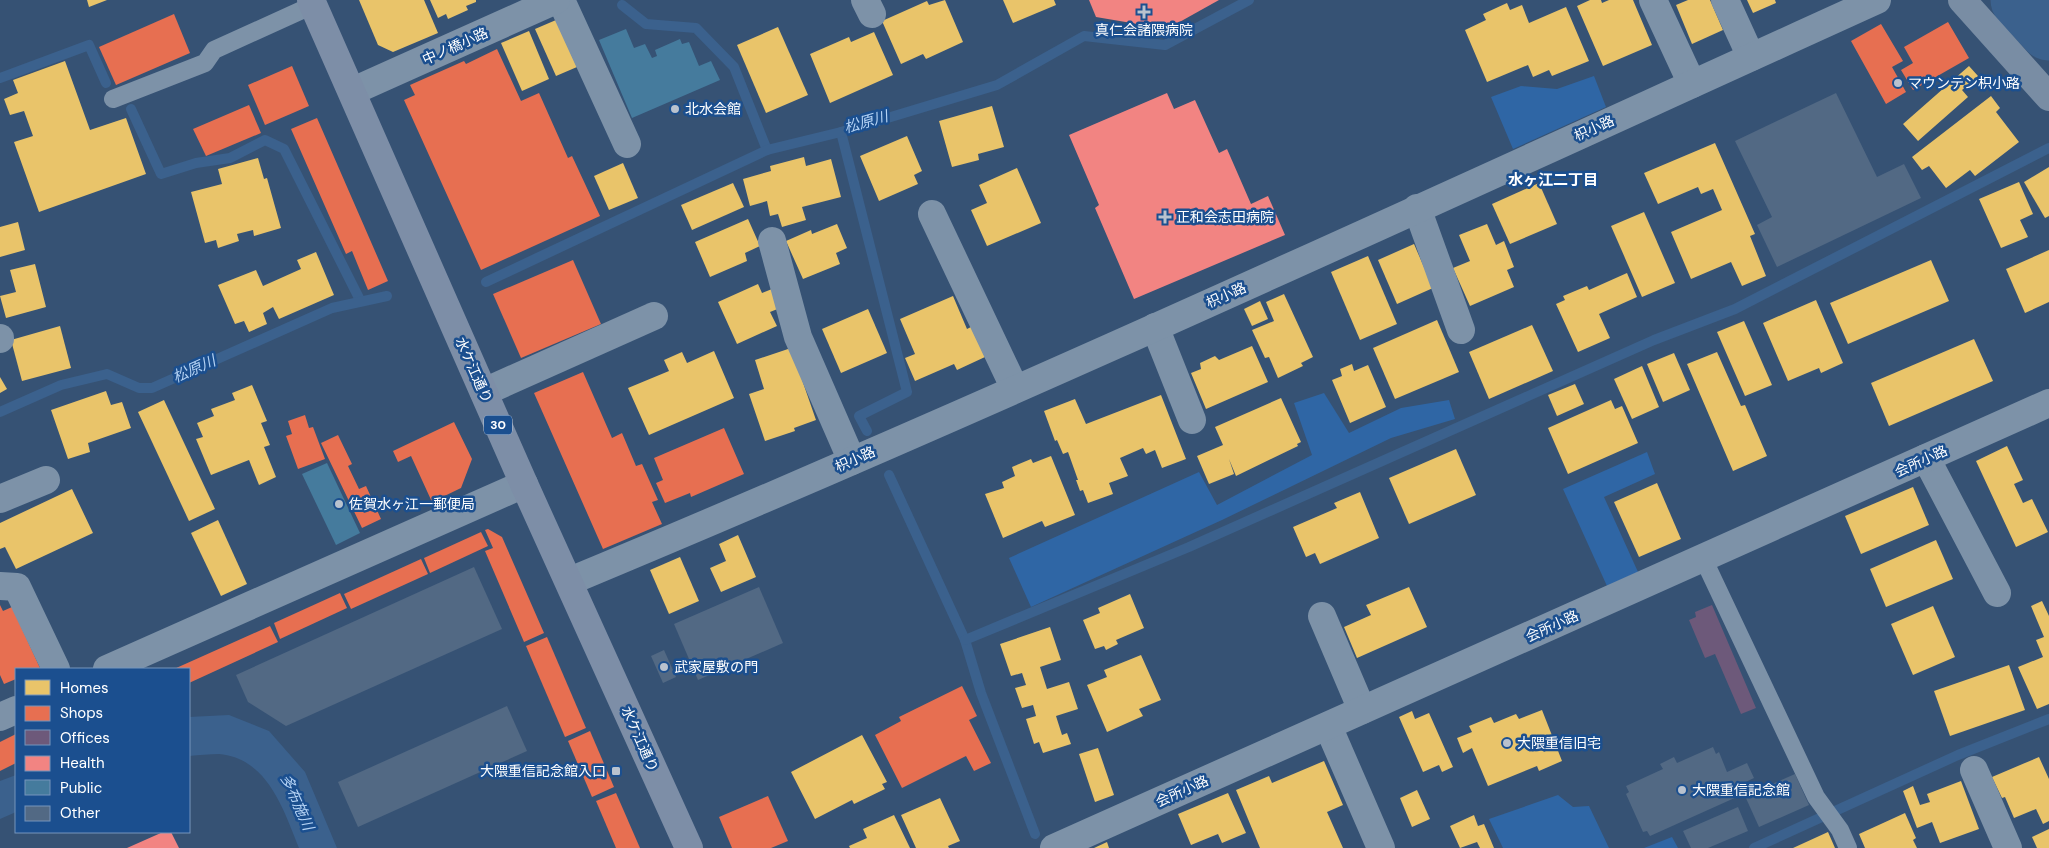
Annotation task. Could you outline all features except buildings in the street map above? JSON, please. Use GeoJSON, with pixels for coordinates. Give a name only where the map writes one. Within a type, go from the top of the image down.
{"type":"FeatureCollection","features":[{"type":"Feature","properties":{"kind":"main road","name":"水ケ江通り"},"geometry":{"type":"LineString","coordinates":[[312,2],[524,484],[570,581],[689,848]]}},
{"type":"Feature","properties":{"kind":"street","name":"中ノ橋小路"},"geometry":{"type":"LineString","coordinates":[[352,91],[556,0]]}},
{"type":"Feature","properties":{"kind":"street"},"geometry":{"type":"LineString","coordinates":[[561,0],[627,144]]}},
{"type":"Feature","properties":{"kind":"street"},"geometry":{"type":"LineString","coordinates":[[1653,0],[1692,84]]}},
{"type":"Feature","properties":{"kind":"street"},"geometry":{"type":"LineString","coordinates":[[1725,0],[1751,57]]}},
{"type":"Feature","properties":{"kind":"street","name":"枳小路"},"geometry":{"type":"LineString","coordinates":[[570,581],[852,461],[1155,327],[1877,0]]}},
{"type":"Feature","properties":{"kind":"street"},"geometry":{"type":"LineString","coordinates":[[1962,0],[2049,97]]}},
{"type":"Feature","properties":{"kind":"street"},"geometry":{"type":"LineString","coordinates":[[1417,208],[1461,330]]}},
{"type":"Feature","properties":{"kind":"street"},"geometry":{"type":"LineString","coordinates":[[932,214],[1015,389]]}},
{"type":"Feature","properties":{"kind":"street"},"geometry":{"type":"LineString","coordinates":[[772,241],[798,337],[852,461]]}},
{"type":"Feature","properties":{"kind":"street"},"geometry":{"type":"LineString","coordinates":[[484,392],[654,316]]}},
{"type":"Feature","properties":{"kind":"street"},"geometry":{"type":"LineString","coordinates":[[1155,327],[1192,420]]}},
{"type":"Feature","properties":{"kind":"street","name":"会所小路"},"geometry":{"type":"LineString","coordinates":[[1054,848],[2049,404]]}},
{"type":"Feature","properties":{"kind":"street"},"geometry":{"type":"LineString","coordinates":[[1926,458],[1997,593]]}},
{"type":"Feature","properties":{"kind":"street"},"geometry":{"type":"LineString","coordinates":[[0,499],[46,480]]}},
{"type":"Feature","properties":{"kind":"street"},"geometry":{"type":"LineString","coordinates":[[109,668],[524,484]]}},
{"type":"Feature","properties":{"kind":"street"},"geometry":{"type":"LineString","coordinates":[[0,586],[17,587],[56,668]]}},
{"type":"Feature","properties":{"kind":"street"},"geometry":{"type":"LineString","coordinates":[[1322,616],[1362,710]]}},
{"type":"Feature","properties":{"kind":"street"},"geometry":{"type":"LineString","coordinates":[[0,717],[15,710]]}},
{"type":"Feature","properties":{"kind":"street"},"geometry":{"type":"LineString","coordinates":[[1328,726],[1382,848]]}},
{"type":"Feature","properties":{"kind":"street"},"geometry":{"type":"LineString","coordinates":[[1974,770],[2008,848]]}},
{"type":"Feature","properties":{"kind":"lane"},"geometry":{"type":"LineString","coordinates":[[113,99],[205,63],[214,50],[312,2]]}},
{"type":"Feature","properties":{"kind":"lane"},"geometry":{"type":"LineString","coordinates":[[1703,558],[1818,801],[1838,827],[1848,848]]}},
{"type":"Feature","properties":{"kind":"shaded area"},"geometry":{"type":"Polygon","coordinates":[[[1594,76],[1606,107],[1513,149],[1491,97],[1521,86],[1557,89],[1594,76]]]}},
{"type":"Feature","properties":{"kind":"shaded area"},"geometry":{"type":"Polygon","coordinates":[[[1324,393],[1349,433],[1401,408],[1449,400],[1455,419],[1391,438],[1222,520],[1031,607],[1009,558],[1199,472],[1217,505],[1312,455],[1294,403],[1324,393]]]}},
{"type":"Feature","properties":{"kind":"shaded area"},"geometry":{"type":"Polygon","coordinates":[[[1647,452],[1655,474],[1604,497],[1638,572],[1607,586],[1563,489],[1647,452]]]}},
{"type":"Feature","properties":{"kind":"shaded area"},"geometry":{"type":"Polygon","coordinates":[[[1558,795],[1573,807],[1589,806],[1609,848],[1503,848],[1489,819],[1558,795]]]}},
{"type":"Feature","properties":{"kind":"shaded area"},"geometry":{"type":"Polygon","coordinates":[[[1672,837],[1678,848],[1644,848],[1672,837]]]}},
{"type":"Feature","properties":{"kind":"water","name":"多布施川"},"geometry":{"type":"Polygon","coordinates":[[[229,715],[269,731],[305,772],[337,848],[299,848],[287,818],[272,789],[250,765],[236,758],[219,754],[190,756],[190,717],[229,715]]]}},
{"type":"Feature","properties":{"kind":"water"},"geometry":{"type":"Polygon","coordinates":[[[15,775],[15,812],[0,819],[0,781],[15,775]]]}},
{"type":"Feature","properties":{"kind":"waterway","name":"松原川"},"geometry":{"type":"LineString","coordinates":[[486,282],[767,150],[841,132],[997,85],[1084,36],[1165,45],[1249,0]]}},
{"type":"Feature","properties":{"kind":"waterway"},"geometry":{"type":"LineString","coordinates":[[2021,0],[2049,30]]}},
{"type":"Feature","properties":{"kind":"waterway"},"geometry":{"type":"LineString","coordinates":[[622,5],[646,24],[696,28],[734,67],[767,150]]}},
{"type":"Feature","properties":{"kind":"waterway"},"geometry":{"type":"LineString","coordinates":[[0,78],[89,45],[106,83]]}},
{"type":"Feature","properties":{"kind":"waterway"},"geometry":{"type":"LineString","coordinates":[[131,109],[161,174],[196,163],[230,158],[265,140],[284,149],[360,300]]}},
{"type":"Feature","properties":{"kind":"waterway"},"geometry":{"type":"LineString","coordinates":[[841,132],[907,392],[859,416],[867,431]]}},
{"type":"Feature","properties":{"kind":"waterway"},"geometry":{"type":"LineString","coordinates":[[965,640],[1189,547],[1654,340],[1735,309],[2049,148]]}},
{"type":"Feature","properties":{"kind":"waterway","name":"松原川"},"geometry":{"type":"LineString","coordinates":[[0,412],[61,385],[107,374],[139,388],[152,388],[332,308],[387,296]]}},
{"type":"Feature","properties":{"kind":"waterway"},"geometry":{"type":"LineString","coordinates":[[889,475],[965,640],[981,693],[1035,834]]}},
{"type":"Feature","properties":{"kind":"waterway"},"geometry":{"type":"LineString","coordinates":[[1754,848],[1958,755],[2049,719]]}},
{"type":"Feature","properties":{"kind":"place","name":"真仁会諸隈病院"},"geometry":{"type":"Point","coordinates":[1144,12]}},
{"type":"Feature","properties":{"kind":"place","name":"マウンテン枳小路"},"geometry":{"type":"Point","coordinates":[1898,83]}},
{"type":"Feature","properties":{"kind":"place","name":"北水会館"},"geometry":{"type":"Point","coordinates":[675,109]}},
{"type":"Feature","properties":{"kind":"place","name":"正和会志田病院"},"geometry":{"type":"Point","coordinates":[1165,217]}},
{"type":"Feature","properties":{"kind":"place","name":"佐賀水ヶ江一郵便局"},"geometry":{"type":"Point","coordinates":[339,504]}},
{"type":"Feature","properties":{"kind":"place","name":"武家屋敷の門"},"geometry":{"type":"Point","coordinates":[664,667]}},
{"type":"Feature","properties":{"kind":"place","name":"大隈重信旧宅"},"geometry":{"type":"Point","coordinates":[1507,743]}},
{"type":"Feature","properties":{"kind":"place","name":"大隈重信記念館入口"},"geometry":{"type":"Point","coordinates":[616,771]}},
{"type":"Feature","properties":{"kind":"place","name":"大隈重信記念館"},"geometry":{"type":"Point","coordinates":[1682,790]}},
{"type":"Feature","properties":{"kind":"district","name":"水ヶ江二丁目"},"geometry":{"type":"Point","coordinates":[1553,180]}}]}
